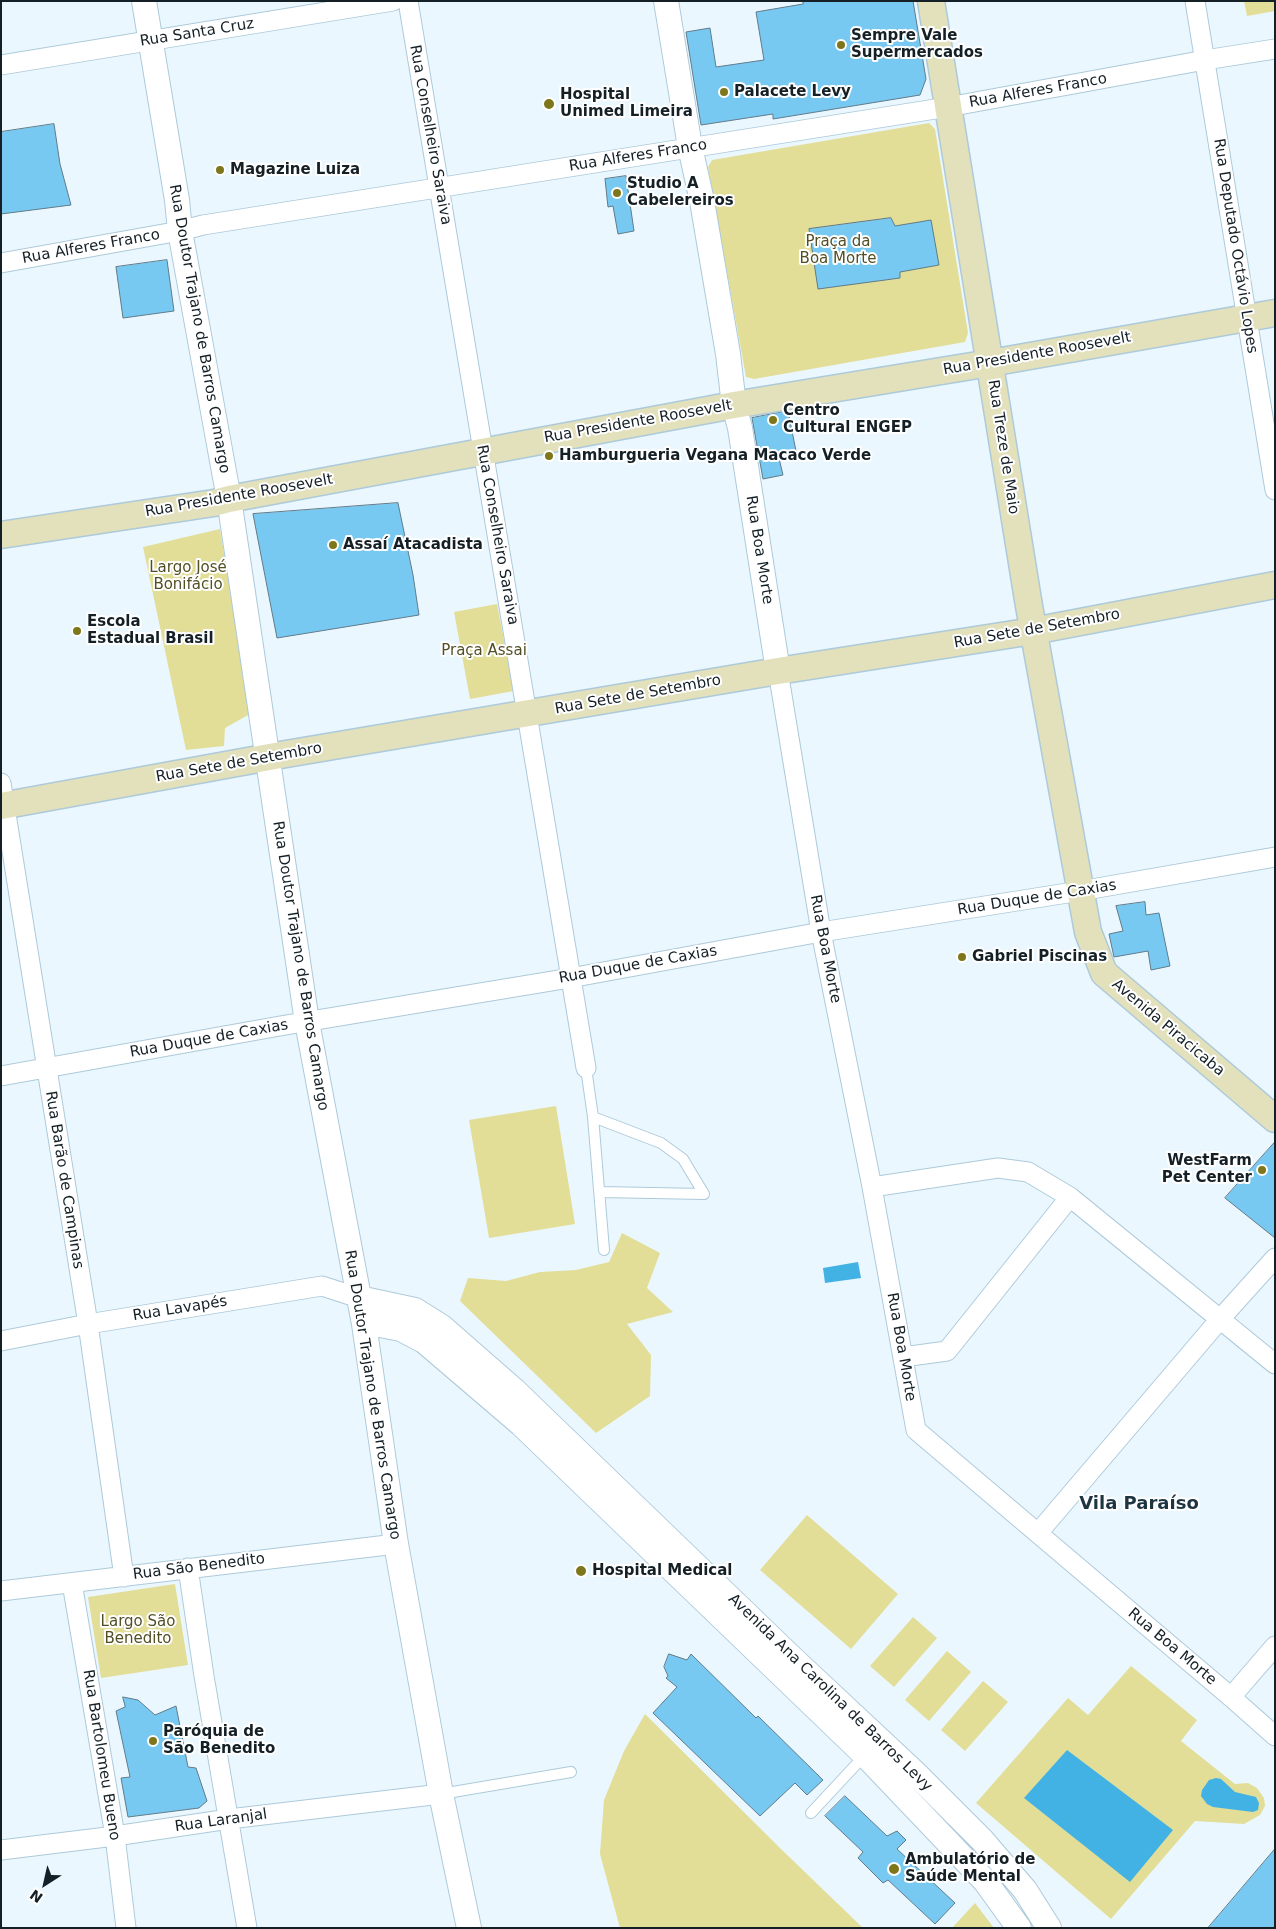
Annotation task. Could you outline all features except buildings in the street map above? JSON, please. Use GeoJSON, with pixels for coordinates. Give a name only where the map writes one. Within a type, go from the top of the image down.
{"type":"FeatureCollection","features":[{"type":"Feature","properties":{"kind":"main road","name":"Rua Treze de Maio"},"geometry":{"type":"LineString","coordinates":[[931,1],[1033,631],[1080,892]]}},
{"type":"Feature","properties":{"kind":"main road","name":"Rua Presidente Roosevelt"},"geometry":{"type":"LineString","coordinates":[[1,536],[214,503],[734,404],[990,363],[1275,313]]}},
{"type":"Feature","properties":{"kind":"main road","name":"Rua Sete de Setembro"},"geometry":{"type":"LineString","coordinates":[[2,798],[267,757],[778,671],[1033,631],[1275,585]]}},
{"type":"Feature","properties":{"kind":"main road","name":"Avenida Piracicaba"},"geometry":{"type":"LineString","coordinates":[[1080,892],[1088,932],[1104,974],[1275,1119]]}},
{"type":"Feature","properties":{"kind":"street","name":"Rua Doutor Trajano de Barros Camargo"},"geometry":{"type":"LineString","coordinates":[[144,1],[180,231],[229,499],[307,1022],[364,1324],[396,1544],[441,1794],[469,1928]]}},
{"type":"Feature","properties":{"kind":"street","name":"Rua Santa Cruz"},"geometry":{"type":"LineString","coordinates":[[1,65],[393,1]]}},
{"type":"Feature","properties":{"kind":"street","name":"Rua Conselheiro Saraiva"},"geometry":{"type":"LineString","coordinates":[[408,1],[586,1068]]}},
{"type":"Feature","properties":{"kind":"street","name":"Rua Boa Morte"},"geometry":{"type":"LineString","coordinates":[[666,1],[690,147],[702,201],[723,326],[734,404],[821,932],[872,1187],[916,1430],[1275,1736]]}},
{"type":"Feature","properties":{"kind":"street","name":"Rua Deputado Octávio Lopes"},"geometry":{"type":"LineString","coordinates":[[1195,1],[1275,490]]}},
{"type":"Feature","properties":{"kind":"street","name":"Rua Alferes Franco"},"geometry":{"type":"LineString","coordinates":[[1,263],[180,231],[203,225],[948,107],[1275,49]]}},
{"type":"Feature","properties":{"kind":"street","name":"Rua Barão de Campinas"},"geometry":{"type":"LineString","coordinates":[[2,798],[88,1324],[124,1576]]}},
{"type":"Feature","properties":{"kind":"street","name":"Rua Duque de Caxias"},"geometry":{"type":"LineString","coordinates":[[1,1076],[570,978],[821,932],[1080,892],[1275,858]]}},
{"type":"Feature","properties":{"kind":"street"},"geometry":{"type":"LineString","coordinates":[[872,1187],[998,1168],[1028,1172],[1070,1196],[1275,1364]]}},
{"type":"Feature","properties":{"kind":"street"},"geometry":{"type":"LineString","coordinates":[[903,1357],[946,1351],[1070,1196]]}},
{"type":"Feature","properties":{"kind":"street"},"geometry":{"type":"LineString","coordinates":[[1038,1534],[1221,1318],[1275,1258]]}},
{"type":"Feature","properties":{"kind":"street","name":"Rua Lavapés"},"geometry":{"type":"LineString","coordinates":[[1,1341],[88,1324],[322,1286],[358,1298]]}},
{"type":"Feature","properties":{"kind":"street","name":"Avenida Ana Carolina de Barros Levy"},"geometry":{"type":"LineString","coordinates":[[358,1298],[414,1310],[442,1327],[514,1390],[914,1772],[982,1840],[1025,1890],[1049,1928]]}},
{"type":"Feature","properties":{"kind":"street","name":"Avenida Ana Carolina de Barros Levy"},"geometry":{"type":"LineString","coordinates":[[364,1324],[401,1329],[424,1341],[513,1417],[865,1755],[985,1881],[1019,1928]]}},
{"type":"Feature","properties":{"kind":"street","name":"Rua São Benedito"},"geometry":{"type":"LineString","coordinates":[[1,1591],[396,1544]]}},
{"type":"Feature","properties":{"kind":"street"},"geometry":{"type":"LineString","coordinates":[[188,1568],[204,1676],[247,1928]]}},
{"type":"Feature","properties":{"kind":"street","name":"Rua Bartolomeu Bueno"},"geometry":{"type":"LineString","coordinates":[[72,1583],[115,1836],[126,1928]]}},
{"type":"Feature","properties":{"kind":"street"},"geometry":{"type":"LineString","coordinates":[[1231,1697],[1275,1646]]}},
{"type":"Feature","properties":{"kind":"street","name":"Rua Laranjal"},"geometry":{"type":"LineString","coordinates":[[1,1850],[229,1819],[441,1794]]}},
{"type":"Feature","properties":{"kind":"lane"},"geometry":{"type":"LineString","coordinates":[[586,1068],[600,1192],[604,1250]]}},
{"type":"Feature","properties":{"kind":"lane"},"geometry":{"type":"LineString","coordinates":[[592,1117],[661,1144],[683,1159],[704,1194],[600,1192]]}},
{"type":"Feature","properties":{"kind":"lane"},"geometry":{"type":"LineString","coordinates":[[810,1814],[865,1755]]}},
{"type":"Feature","properties":{"kind":"lane"},"geometry":{"type":"LineString","coordinates":[[441,1794],[571,1772]]}},
{"type":"Feature","properties":{"kind":"green space"},"geometry":{"type":"Polygon","coordinates":[[[1244,1],[1275,1],[1275,11],[1247,16],[1244,1]]]}},
{"type":"Feature","properties":{"kind":"green space","name":"Praça da Boa Morte"},"geometry":{"type":"Polygon","coordinates":[[[929,123],[935,129],[968,333],[965,342],[754,379],[746,377],[708,167],[712,160],[929,123]]]}},
{"type":"Feature","properties":{"kind":"green space","name":"Largo José Bonifácio"},"geometry":{"type":"Polygon","coordinates":[[[220,529],[250,714],[225,728],[224,746],[186,750],[143,547],[220,529]]]}},
{"type":"Feature","properties":{"kind":"green space","name":"Praça Assai"},"geometry":{"type":"Polygon","coordinates":[[[497,604],[514,691],[470,699],[454,612],[497,604]]]}},
{"type":"Feature","properties":{"kind":"green space"},"geometry":{"type":"Polygon","coordinates":[[[556,1106],[575,1224],[489,1238],[469,1120],[556,1106]]]}},
{"type":"Feature","properties":{"kind":"green space"},"geometry":{"type":"Polygon","coordinates":[[[622,1233],[660,1253],[647,1288],[673,1312],[627,1324],[651,1355],[650,1396],[596,1433],[460,1301],[468,1278],[506,1281],[540,1272],[576,1270],[609,1262],[622,1233]]]}},
{"type":"Feature","properties":{"kind":"green space"},"geometry":{"type":"Polygon","coordinates":[[[807,1515],[898,1594],[851,1649],[760,1570],[807,1515]]]}},
{"type":"Feature","properties":{"kind":"green space","name":"Largo São Benedito"},"geometry":{"type":"Polygon","coordinates":[[[175,1584],[188,1665],[101,1678],[88,1597],[175,1584]]]}},
{"type":"Feature","properties":{"kind":"green space"},"geometry":{"type":"Polygon","coordinates":[[[913,1617],[937,1638],[894,1687],[870,1666],[913,1617]]]}},
{"type":"Feature","properties":{"kind":"green space"},"geometry":{"type":"Polygon","coordinates":[[[947,1651],[971,1672],[929,1721],[905,1700],[947,1651]]]}},
{"type":"Feature","properties":{"kind":"green space"},"geometry":{"type":"Polygon","coordinates":[[[1131,1666],[1197,1720],[1181,1741],[1235,1784],[1248,1783],[1257,1788],[1264,1798],[1265,1806],[1260,1815],[1244,1824],[1195,1821],[1111,1919],[976,1803],[1068,1698],[1088,1715],[1131,1666]]]}},
{"type":"Feature","properties":{"kind":"green space"},"geometry":{"type":"Polygon","coordinates":[[[983,1681],[1008,1702],[965,1751],[941,1730],[983,1681]]]}},
{"type":"Feature","properties":{"kind":"green space"},"geometry":{"type":"Polygon","coordinates":[[[645,1714],[863,1928],[620,1928],[600,1854],[604,1800],[624,1751],[645,1714]]]}},
{"type":"Feature","properties":{"kind":"green space"},"geometry":{"type":"Polygon","coordinates":[[[975,1903],[994,1928],[952,1928],[975,1903]]]}},
{"type":"Feature","properties":{"kind":"water"},"geometry":{"type":"Polygon","coordinates":[[[858,1262],[861,1278],[825,1283],[823,1268],[858,1262]]]}},
{"type":"Feature","properties":{"kind":"water"},"geometry":{"type":"Polygon","coordinates":[[[1067,1750],[1173,1830],[1130,1882],[1024,1798],[1067,1750]]]}},
{"type":"Feature","properties":{"kind":"water"},"geometry":{"type":"Polygon","coordinates":[[[1221,1779],[1235,1792],[1256,1797],[1259,1803],[1258,1810],[1253,1812],[1213,1807],[1207,1804],[1201,1796],[1202,1790],[1209,1780],[1221,1779]]]}},
{"type":"Feature","properties":{"kind":"place","name":"Sempre Vale Supermercados"},"geometry":{"type":"Point","coordinates":[841,45]}},
{"type":"Feature","properties":{"kind":"place","name":"Palacete Levy"},"geometry":{"type":"Point","coordinates":[724,92]}},
{"type":"Feature","properties":{"kind":"place","name":"Hospital Unimed Limeira"},"geometry":{"type":"Point","coordinates":[549,104]}},
{"type":"Feature","properties":{"kind":"place","name":"Magazine Luiza"},"geometry":{"type":"Point","coordinates":[220,170]}},
{"type":"Feature","properties":{"kind":"place","name":"Studio A Cabelereiros"},"geometry":{"type":"Point","coordinates":[617,193]}},
{"type":"Feature","properties":{"kind":"place","name":"Centro Cultural ENGEP"},"geometry":{"type":"Point","coordinates":[773,420]}},
{"type":"Feature","properties":{"kind":"place","name":"Hamburgueria Vegana Macaco Verde"},"geometry":{"type":"Point","coordinates":[549,456]}},
{"type":"Feature","properties":{"kind":"place","name":"Assaí Atacadista"},"geometry":{"type":"Point","coordinates":[333,545]}},
{"type":"Feature","properties":{"kind":"place","name":"Escola Estadual Brasil"},"geometry":{"type":"Point","coordinates":[77,631]}},
{"type":"Feature","properties":{"kind":"place","name":"Gabriel Piscinas"},"geometry":{"type":"Point","coordinates":[962,957]}},
{"type":"Feature","properties":{"kind":"place","name":"WestFarm Pet Center"},"geometry":{"type":"Point","coordinates":[1262,1170]}},
{"type":"Feature","properties":{"kind":"place","name":"Hospital Medical"},"geometry":{"type":"Point","coordinates":[581,1571]}},
{"type":"Feature","properties":{"kind":"place","name":"Paróquia de São Benedito"},"geometry":{"type":"Point","coordinates":[153,1741]}},
{"type":"Feature","properties":{"kind":"place","name":"Ambulatório de Saúde Mental"},"geometry":{"type":"Point","coordinates":[894,1869]}},
{"type":"Feature","properties":{"kind":"district","name":"Vila Paraíso"},"geometry":{"type":"Point","coordinates":[1139,1504]}}]}
